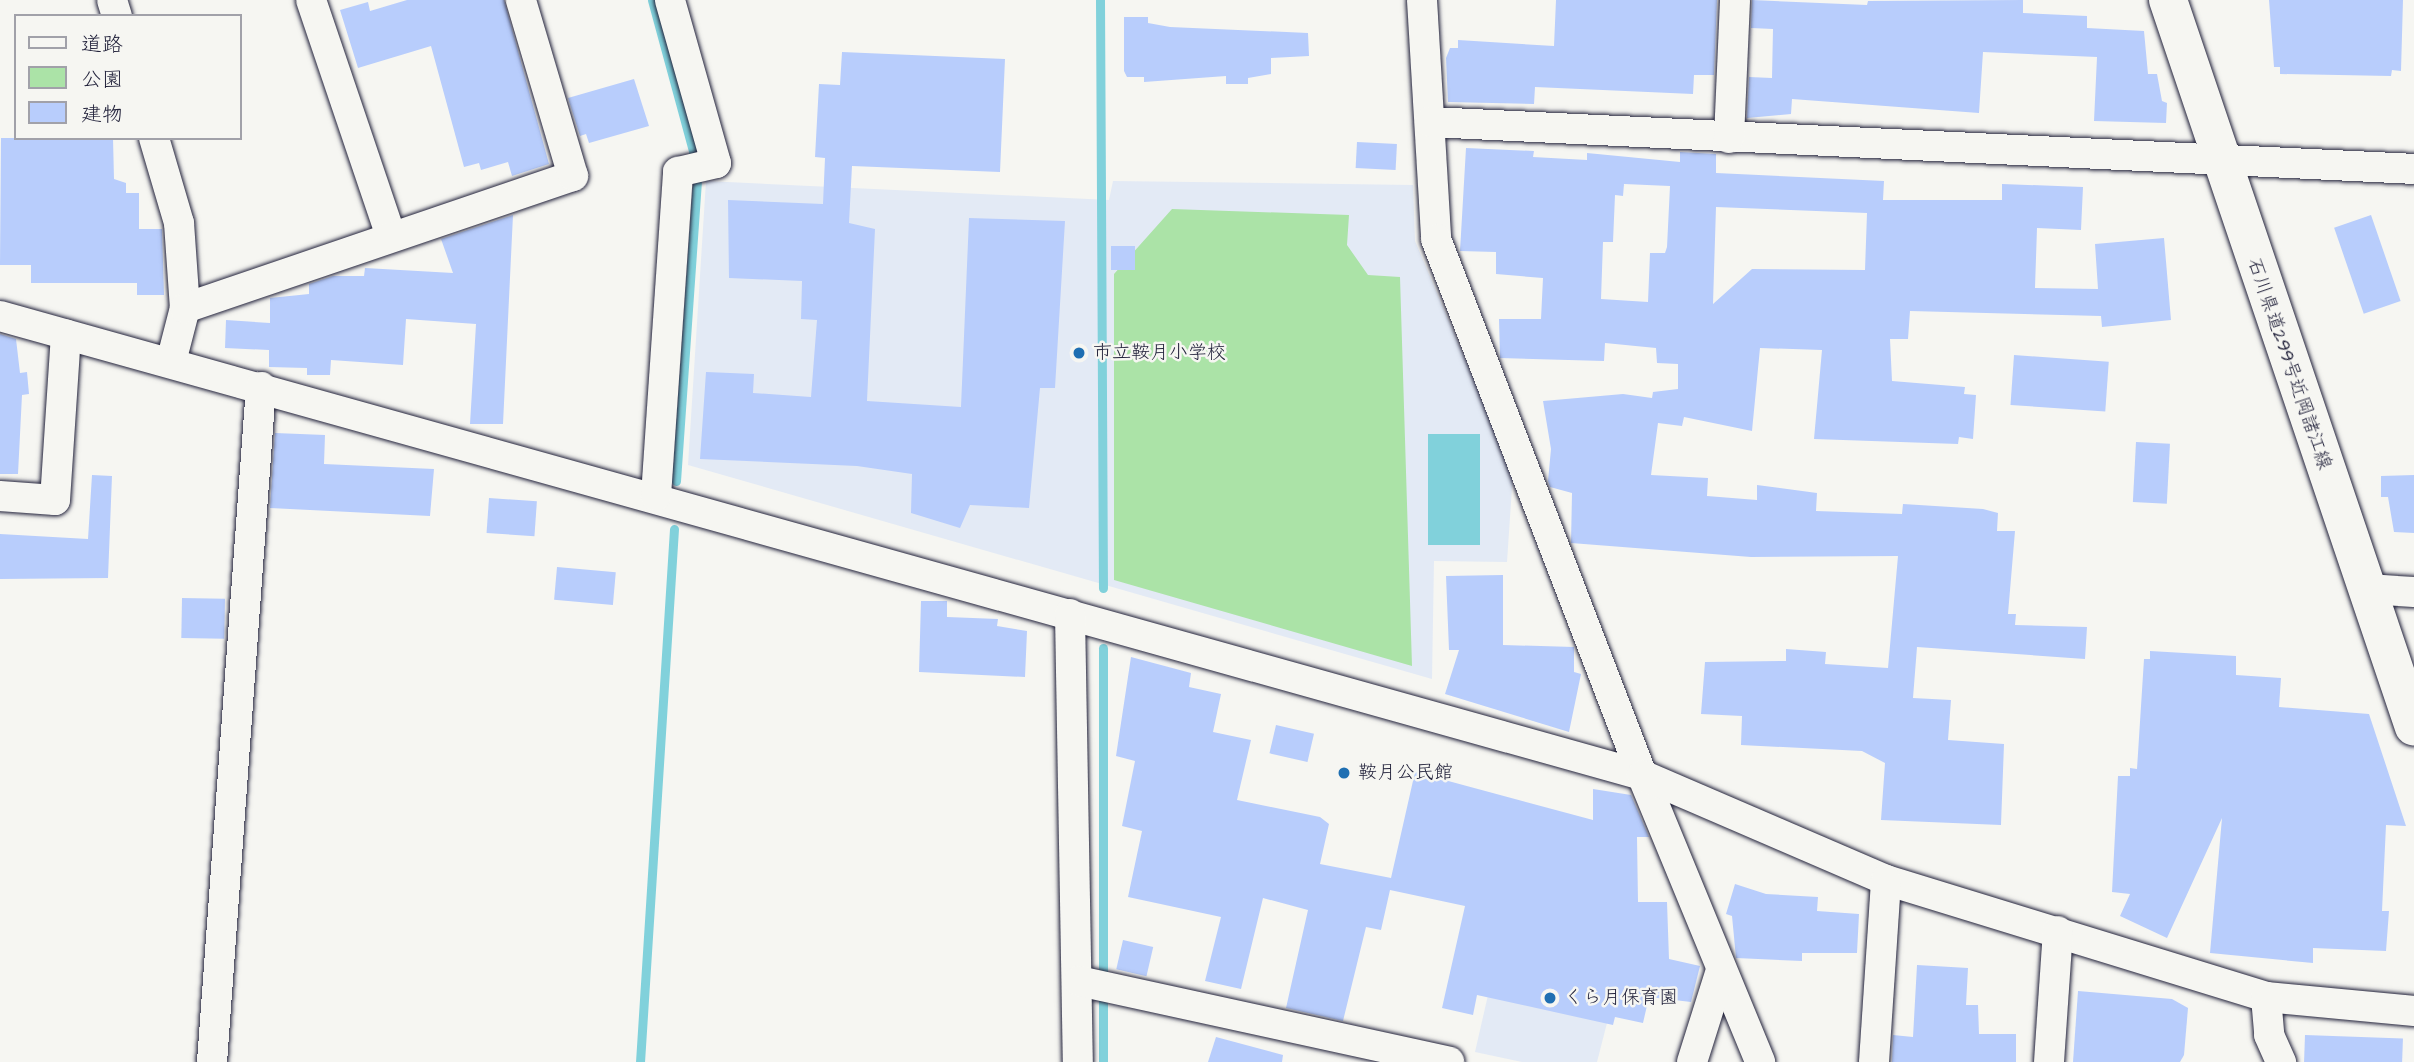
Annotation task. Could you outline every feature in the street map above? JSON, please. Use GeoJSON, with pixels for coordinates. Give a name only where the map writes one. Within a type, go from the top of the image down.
{"type":"FeatureCollection","features":[{"type":"Feature","properties":{"kind":"main road","name":"石川県道299号近岡諸江線"},"geometry":{"type":"LineString","coordinates":[[2168,0],[2414,727]]}},
{"type":"Feature","properties":{"kind":"street"},"geometry":{"type":"LineString","coordinates":[[311,0],[391,237]]}},
{"type":"Feature","properties":{"kind":"street"},"geometry":{"type":"LineString","coordinates":[[185,308],[573,176],[521,0]]}},
{"type":"Feature","properties":{"kind":"street"},"geometry":{"type":"LineString","coordinates":[[656,496],[678,172],[716,163],[670,0]]}},
{"type":"Feature","properties":{"kind":"street"},"geometry":{"type":"LineString","coordinates":[[1422,0],[1436,239],[1642,775],[1760,1062]]}},
{"type":"Feature","properties":{"kind":"street"},"geometry":{"type":"LineString","coordinates":[[1729,138],[1735,0]]}},
{"type":"Feature","properties":{"kind":"street"},"geometry":{"type":"LineString","coordinates":[[1430,122],[2414,169]]}},
{"type":"Feature","properties":{"kind":"street"},"geometry":{"type":"LineString","coordinates":[[154,140],[179,223],[185,308],[171,362]]}},
{"type":"Feature","properties":{"kind":"street"},"geometry":{"type":"LineString","coordinates":[[0,316],[656,496],[1642,775],[1886,880],[2059,931],[2266,997],[2414,1011]]}},
{"type":"Feature","properties":{"kind":"street"},"geometry":{"type":"LineString","coordinates":[[0,496],[55,500],[66,334]]}},
{"type":"Feature","properties":{"kind":"street"},"geometry":{"type":"LineString","coordinates":[[212,1062],[261,387]]}},
{"type":"Feature","properties":{"kind":"street"},"geometry":{"type":"LineString","coordinates":[[2367,590],[2414,592]]}},
{"type":"Feature","properties":{"kind":"street"},"geometry":{"type":"LineString","coordinates":[[1070,614],[1079,1062]]}},
{"type":"Feature","properties":{"kind":"street"},"geometry":{"type":"LineString","coordinates":[[1874,1062],[1886,880]]}},
{"type":"Feature","properties":{"kind":"street"},"geometry":{"type":"LineString","coordinates":[[2049,1062],[2059,931]]}},
{"type":"Feature","properties":{"kind":"street"},"geometry":{"type":"LineString","coordinates":[[1692,1062],[1721,970]]}},
{"type":"Feature","properties":{"kind":"street"},"geometry":{"type":"LineString","coordinates":[[1079,981],[1449,1062]]}},
{"type":"Feature","properties":{"kind":"street"},"geometry":{"type":"LineString","coordinates":[[2266,997],[2269,1035],[2281,1062]]}},
{"type":"Feature","properties":{"kind":"shaded area","name":"市立鞍月小学校"},"geometry":{"type":"Polygon","coordinates":[[[706,181],[1109,200],[1113,181],[1413,185],[1415,241],[1513,473],[1507,562],[1434,561],[1432,679],[688,465],[706,181]]]}},
{"type":"Feature","properties":{"kind":"shaded area","name":"くら月保育園"},"geometry":{"type":"Polygon","coordinates":[[[1506,916],[1627,945],[1597,1062],[1522,1062],[1475,1052],[1506,916]]]}},
{"type":"Feature","properties":{"kind":"green space"},"geometry":{"type":"Polygon","coordinates":[[[1172,209],[1349,215],[1347,245],[1368,275],[1400,277],[1412,666],[1114,580],[1114,274],[1172,209]]]}},
{"type":"Feature","properties":{"kind":"water"},"geometry":{"type":"Polygon","coordinates":[[[1428,434],[1480,434],[1480,545],[1428,545],[1428,434]]]}},
{"type":"Feature","properties":{"kind":"building"},"geometry":{"type":"Polygon","coordinates":[[[407,0],[504,0],[549,164],[512,176],[508,162],[481,170],[479,163],[464,167],[431,46],[358,68],[340,10],[368,2],[370,11],[407,0]]]}},
{"type":"Feature","properties":{"kind":"building"},"geometry":{"type":"Polygon","coordinates":[[[1556,0],[1717,0],[1714,75],[1694,75],[1693,94],[1535,87],[1534,104],[1448,102],[1446,58],[1450,48],[1458,48],[1458,40],[1554,46],[1556,0]]]}},
{"type":"Feature","properties":{"kind":"building"},"geometry":{"type":"Polygon","coordinates":[[[1752,0],[1867,5],[1868,1],[2023,0],[2023,13],[2087,16],[2087,28],[2144,31],[2148,74],[2157,74],[2162,101],[2167,103],[2166,123],[2094,121],[2097,57],[1983,52],[1979,113],[1792,99],[1791,114],[1747,118],[1749,77],[1772,78],[1773,29],[1751,28],[1752,0]]]}},
{"type":"Feature","properties":{"kind":"building"},"geometry":{"type":"Polygon","coordinates":[[[2269,0],[2403,0],[2401,71],[2392,70],[2391,76],[2280,74],[2280,67],[2274,67],[2269,0]]]}},
{"type":"Feature","properties":{"kind":"building"},"geometry":{"type":"Polygon","coordinates":[[[1124,17],[1148,17],[1148,23],[1170,27],[1308,33],[1309,56],[1271,58],[1271,74],[1248,78],[1248,84],[1226,84],[1226,76],[1144,82],[1144,77],[1127,77],[1124,71],[1124,17]]]}},
{"type":"Feature","properties":{"kind":"building"},"geometry":{"type":"Polygon","coordinates":[[[842,52],[1005,59],[1000,172],[852,166],[849,223],[875,229],[867,401],[961,407],[969,218],[1065,221],[1055,388],[1040,388],[1029,508],[970,505],[960,528],[911,513],[912,474],[857,466],[700,459],[706,372],[754,374],[753,393],[811,397],[817,320],[801,319],[802,281],[729,278],[728,200],[823,204],[825,158],[815,157],[819,84],[840,85],[842,52]]]}},
{"type":"Feature","properties":{"kind":"building"},"geometry":{"type":"Polygon","coordinates":[[[634,79],[649,126],[589,143],[586,134],[580,136],[568,98],[634,79]]]}},
{"type":"Feature","properties":{"kind":"building"},"geometry":{"type":"Polygon","coordinates":[[[1,138],[113,140],[114,179],[126,183],[126,193],[139,193],[139,229],[162,229],[164,295],[137,295],[137,283],[31,283],[31,265],[0,265],[1,138]]]}},
{"type":"Feature","properties":{"kind":"building"},"geometry":{"type":"Polygon","coordinates":[[[1357,142],[1397,144],[1396,170],[1356,168],[1357,142]]]}},
{"type":"Feature","properties":{"kind":"building"},"geometry":{"type":"Polygon","coordinates":[[[1466,148],[1534,151],[1533,157],[1587,160],[1587,153],[1680,162],[1680,152],[1716,154],[1716,173],[1884,181],[1883,200],[2002,200],[2002,184],[2083,187],[2081,230],[2037,228],[2035,288],[2098,289],[2095,244],[2164,238],[2171,320],[2102,327],[2101,316],[1910,311],[1908,339],[1890,339],[1892,381],[1965,387],[1964,394],[1976,395],[1973,439],[1959,437],[1958,444],[1814,439],[1822,350],[1760,348],[1752,431],[1684,417],[1682,426],[1658,423],[1651,475],[1708,478],[1707,496],[1757,500],[1757,485],[1817,493],[1816,511],[1902,514],[1903,504],[1983,509],[1998,513],[1997,531],[2015,531],[2008,614],[2016,614],[2015,625],[2087,627],[2085,659],[1917,647],[1913,698],[1951,700],[1948,740],[2004,744],[2001,825],[1881,820],[1885,763],[1862,751],[1741,745],[1742,716],[1701,714],[1705,662],[1786,661],[1786,649],[1826,652],[1825,664],[1888,668],[1898,556],[1751,557],[1571,543],[1572,493],[1550,487],[1548,481],[1551,449],[1543,401],[1623,394],[1652,398],[1653,392],[1678,389],[1678,364],[1657,363],[1656,348],[1605,343],[1604,361],[1500,358],[1499,319],[1541,319],[1543,278],[1496,274],[1496,252],[1460,251],[1466,148]],[[1624,184],[1623,196],[1615,195],[1613,242],[1603,242],[1601,299],[1648,302],[1650,253],[1665,253],[1667,247],[1670,186],[1624,184]],[[1716,207],[1713,304],[1752,269],[1865,270],[1867,213],[1716,207]]]}},
{"type":"Feature","properties":{"kind":"building"},"geometry":{"type":"Polygon","coordinates":[[[513,215],[503,424],[470,424],[476,324],[406,319],[403,365],[331,360],[330,375],[307,375],[307,368],[269,367],[269,350],[225,348],[226,320],[270,323],[270,298],[309,294],[309,284],[333,276],[364,276],[365,268],[453,273],[441,239],[513,215]]]}},
{"type":"Feature","properties":{"kind":"building"},"geometry":{"type":"Polygon","coordinates":[[[2371,215],[2401,301],[2364,314],[2334,228],[2371,215]]]}},
{"type":"Feature","properties":{"kind":"building"},"geometry":{"type":"Polygon","coordinates":[[[1111,246],[1135,246],[1135,270],[1111,270],[1111,246]]]}},
{"type":"Feature","properties":{"kind":"building"},"geometry":{"type":"Polygon","coordinates":[[[0,334],[16,339],[20,373],[27,372],[29,394],[22,395],[18,474],[0,474],[0,334]]]}},
{"type":"Feature","properties":{"kind":"building"},"geometry":{"type":"Polygon","coordinates":[[[2014,355],[2109,362],[2105,412],[2011,405],[2014,355]]]}},
{"type":"Feature","properties":{"kind":"building"},"geometry":{"type":"Polygon","coordinates":[[[275,433],[325,435],[324,464],[434,469],[430,516],[270,508],[275,433]]]}},
{"type":"Feature","properties":{"kind":"building"},"geometry":{"type":"Polygon","coordinates":[[[2136,442],[2170,444],[2167,504],[2133,502],[2136,442]]]}},
{"type":"Feature","properties":{"kind":"building"},"geometry":{"type":"Polygon","coordinates":[[[92,475],[112,476],[108,578],[0,579],[0,534],[88,539],[92,475]]]}},
{"type":"Feature","properties":{"kind":"building"},"geometry":{"type":"Polygon","coordinates":[[[2414,475],[2414,533],[2394,532],[2388,497],[2381,497],[2381,476],[2414,475]]]}},
{"type":"Feature","properties":{"kind":"building"},"geometry":{"type":"Polygon","coordinates":[[[489,498],[537,501],[534,536],[487,533],[489,498]]]}},
{"type":"Feature","properties":{"kind":"building"},"geometry":{"type":"Polygon","coordinates":[[[557,567],[616,572],[613,605],[554,600],[557,567]]]}},
{"type":"Feature","properties":{"kind":"building"},"geometry":{"type":"Polygon","coordinates":[[[1503,575],[1503,645],[1574,647],[1574,672],[1581,674],[1569,732],[1445,694],[1459,650],[1449,650],[1446,576],[1503,575]]]}},
{"type":"Feature","properties":{"kind":"building"},"geometry":{"type":"Polygon","coordinates":[[[182,598],[225,599],[224,639],[181,638],[182,598]]]}},
{"type":"Feature","properties":{"kind":"building"},"geometry":{"type":"Polygon","coordinates":[[[921,601],[947,601],[947,617],[998,619],[997,626],[1027,631],[1025,677],[919,672],[921,601]]]}},
{"type":"Feature","properties":{"kind":"building"},"geometry":{"type":"Polygon","coordinates":[[[2150,651],[2236,656],[2236,675],[2281,678],[2279,707],[2369,714],[2406,826],[2386,825],[2382,911],[2389,911],[2386,951],[2313,948],[2313,963],[2210,953],[2222,818],[2167,938],[2120,916],[2130,894],[2112,892],[2118,776],[2130,776],[2130,768],[2137,769],[2144,659],[2150,659],[2150,651]]]}},
{"type":"Feature","properties":{"kind":"building"},"geometry":{"type":"Polygon","coordinates":[[[1131,657],[1191,673],[1189,687],[1221,694],[1213,732],[1251,740],[1237,800],[1320,817],[1329,824],[1320,864],[1391,878],[1415,772],[1593,820],[1593,789],[1631,795],[1649,837],[1637,837],[1638,902],[1667,902],[1669,959],[1700,966],[1691,1002],[1649,997],[1643,1023],[1615,1017],[1613,1025],[1477,995],[1473,1015],[1442,1008],[1465,906],[1390,890],[1381,930],[1366,927],[1343,1021],[1286,1008],[1308,910],[1263,898],[1241,989],[1205,981],[1221,917],[1128,897],[1142,831],[1122,826],[1135,761],[1116,756],[1131,657]]]}},
{"type":"Feature","properties":{"kind":"building"},"geometry":{"type":"Polygon","coordinates":[[[1276,725],[1314,734],[1307,762],[1269,753],[1276,725]]]}},
{"type":"Feature","properties":{"kind":"building"},"geometry":{"type":"Polygon","coordinates":[[[1735,884],[1766,894],[1818,897],[1817,911],[1859,914],[1857,953],[1802,953],[1802,961],[1736,958],[1732,916],[1726,914],[1735,884]]]}},
{"type":"Feature","properties":{"kind":"building"},"geometry":{"type":"Polygon","coordinates":[[[1123,940],[1153,947],[1146,976],[1116,969],[1123,940]]]}},
{"type":"Feature","properties":{"kind":"building"},"geometry":{"type":"Polygon","coordinates":[[[1917,965],[1968,968],[1966,1005],[1978,1005],[1979,1034],[2016,1034],[2016,1062],[1892,1062],[1893,1035],[1913,1037],[1917,965]]]}},
{"type":"Feature","properties":{"kind":"building"},"geometry":{"type":"Polygon","coordinates":[[[2078,991],[2172,999],[2188,1008],[2184,1055],[2180,1062],[2073,1062],[2078,991]]]}},
{"type":"Feature","properties":{"kind":"building"},"geometry":{"type":"Polygon","coordinates":[[[2305,1035],[2403,1038],[2402,1062],[2304,1062],[2305,1035]]]}},
{"type":"Feature","properties":{"kind":"building"},"geometry":{"type":"Polygon","coordinates":[[[1216,1037],[1283,1055],[1282,1062],[1208,1062],[1216,1037]]]}},
{"type":"Feature","properties":{"kind":"waterway"},"geometry":{"type":"LineString","coordinates":[[652,0],[695,158]]}},
{"type":"Feature","properties":{"kind":"waterway"},"geometry":{"type":"LineString","coordinates":[[1100,0],[1103,588]]}},
{"type":"Feature","properties":{"kind":"waterway"},"geometry":{"type":"LineString","coordinates":[[676,481],[697,183]]}},
{"type":"Feature","properties":{"kind":"waterway"},"geometry":{"type":"LineString","coordinates":[[640,1062],[674,529]]}},
{"type":"Feature","properties":{"kind":"waterway"},"geometry":{"type":"LineString","coordinates":[[1103,648],[1103,1062]]}},
{"type":"Feature","properties":{"kind":"place","name":"市立鞍月小学校"},"geometry":{"type":"Point","coordinates":[1079,353]}},
{"type":"Feature","properties":{"kind":"place","name":"鞍月公民館"},"geometry":{"type":"Point","coordinates":[1344,773]}},
{"type":"Feature","properties":{"kind":"place","name":"くら月保育園"},"geometry":{"type":"Point","coordinates":[1550,998]}}]}
